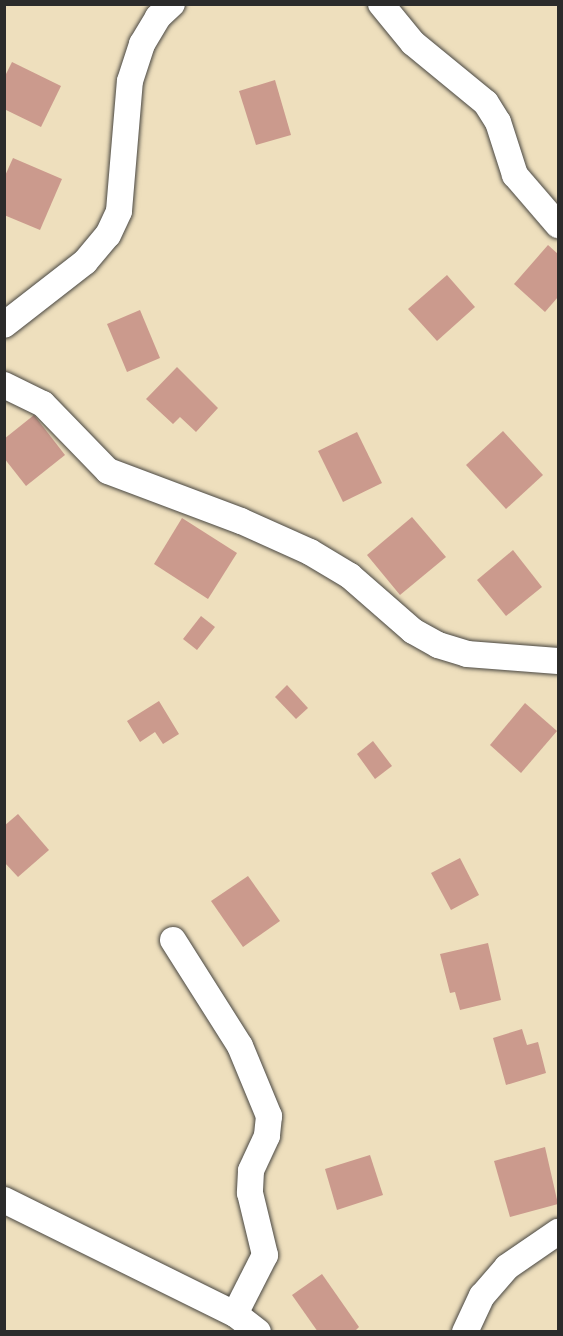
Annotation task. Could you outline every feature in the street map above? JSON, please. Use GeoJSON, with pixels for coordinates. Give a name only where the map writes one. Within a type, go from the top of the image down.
{"type":"FeatureCollection","features":[{"type":"Feature","properties":{"kind":"street"},"geometry":{"type":"LineString","coordinates":[[4,325],[85,262],[108,235],[119,211],[122,191],[130,81],[142,44],[158,17],[172,4]]}},
{"type":"Feature","properties":{"kind":"street"},"geometry":{"type":"LineString","coordinates":[[381,4],[413,43],[486,102],[498,122],[515,175],[558,225]]}},
{"type":"Feature","properties":{"kind":"street"},"geometry":{"type":"LineString","coordinates":[[4,385],[43,404],[108,471],[242,521],[310,552],[350,576],[413,631],[438,645],[467,654],[558,660]]}},
{"type":"Feature","properties":{"kind":"street"},"geometry":{"type":"LineString","coordinates":[[173,940],[240,1046],[269,1116],[267,1136],[251,1171],[250,1193],[265,1255],[235,1314]]}},
{"type":"Feature","properties":{"kind":"street"},"geometry":{"type":"LineString","coordinates":[[4,1200],[235,1314],[258,1332]]}},
{"type":"Feature","properties":{"kind":"street"},"geometry":{"type":"LineString","coordinates":[[465,1332],[482,1296],[507,1267],[558,1232]]}},
{"type":"Feature","properties":{"kind":"building"},"geometry":{"type":"Polygon","coordinates":[[[12,62],[61,86],[41,127],[4,109],[4,78],[12,62]]]}},
{"type":"Feature","properties":{"kind":"building"},"geometry":{"type":"Polygon","coordinates":[[[275,80],[291,135],[256,145],[239,91],[275,80]]]}},
{"type":"Feature","properties":{"kind":"building"},"geometry":{"type":"Polygon","coordinates":[[[13,158],[62,179],[40,230],[4,215],[4,178],[13,158]]]}},
{"type":"Feature","properties":{"kind":"building"},"geometry":{"type":"Polygon","coordinates":[[[548,245],[558,254],[558,297],[545,312],[514,284],[548,245]]]}},
{"type":"Feature","properties":{"kind":"building"},"geometry":{"type":"Polygon","coordinates":[[[447,275],[475,307],[437,341],[408,309],[447,275]]]}},
{"type":"Feature","properties":{"kind":"building"},"geometry":{"type":"Polygon","coordinates":[[[140,310],[160,358],[127,372],[107,324],[140,310]]]}},
{"type":"Feature","properties":{"kind":"building"},"geometry":{"type":"Polygon","coordinates":[[[177,367],[218,408],[196,432],[180,417],[173,424],[146,399],[177,367]]]}},
{"type":"Feature","properties":{"kind":"building"},"geometry":{"type":"Polygon","coordinates":[[[34,415],[65,455],[26,486],[4,458],[4,439],[34,415]]]}},
{"type":"Feature","properties":{"kind":"building"},"geometry":{"type":"Polygon","coordinates":[[[503,431],[543,475],[506,509],[466,465],[503,431]]]}},
{"type":"Feature","properties":{"kind":"building"},"geometry":{"type":"Polygon","coordinates":[[[357,432],[382,483],[343,502],[318,451],[357,432]]]}},
{"type":"Feature","properties":{"kind":"building"},"geometry":{"type":"Polygon","coordinates":[[[412,517],[446,557],[400,595],[367,555],[412,517]]]}},
{"type":"Feature","properties":{"kind":"building"},"geometry":{"type":"Polygon","coordinates":[[[182,518],[237,553],[208,599],[154,564],[182,518]]]}},
{"type":"Feature","properties":{"kind":"building"},"geometry":{"type":"Polygon","coordinates":[[[513,550],[542,587],[506,616],[477,580],[513,550]]]}},
{"type":"Feature","properties":{"kind":"building"},"geometry":{"type":"Polygon","coordinates":[[[201,616],[215,627],[197,650],[183,639],[201,616]]]}},
{"type":"Feature","properties":{"kind":"building"},"geometry":{"type":"Polygon","coordinates":[[[287,685],[308,708],[296,719],[275,697],[287,685]]]}},
{"type":"Feature","properties":{"kind":"building"},"geometry":{"type":"Polygon","coordinates":[[[159,701],[179,734],[163,744],[155,732],[140,742],[127,721],[159,701]]]}},
{"type":"Feature","properties":{"kind":"building"},"geometry":{"type":"Polygon","coordinates":[[[525,703],[557,731],[521,773],[490,745],[525,703]]]}},
{"type":"Feature","properties":{"kind":"building"},"geometry":{"type":"Polygon","coordinates":[[[373,741],[392,766],[375,779],[357,754],[373,741]]]}},
{"type":"Feature","properties":{"kind":"building"},"geometry":{"type":"Polygon","coordinates":[[[18,814],[49,850],[18,877],[4,862],[4,826],[18,814]]]}},
{"type":"Feature","properties":{"kind":"building"},"geometry":{"type":"Polygon","coordinates":[[[460,858],[479,895],[451,910],[431,873],[460,858]]]}},
{"type":"Feature","properties":{"kind":"building"},"geometry":{"type":"Polygon","coordinates":[[[248,876],[280,921],[243,947],[211,901],[248,876]]]}},
{"type":"Feature","properties":{"kind":"building"},"geometry":{"type":"Polygon","coordinates":[[[488,943],[501,1000],[460,1010],[455,992],[450,993],[440,954],[488,943]]]}},
{"type":"Feature","properties":{"kind":"building"},"geometry":{"type":"Polygon","coordinates":[[[522,1029],[527,1045],[538,1042],[546,1073],[506,1085],[493,1038],[522,1029]]]}},
{"type":"Feature","properties":{"kind":"building"},"geometry":{"type":"Polygon","coordinates":[[[545,1147],[558,1204],[510,1217],[494,1161],[545,1147]]]}},
{"type":"Feature","properties":{"kind":"building"},"geometry":{"type":"Polygon","coordinates":[[[370,1155],[383,1195],[337,1210],[325,1169],[370,1155]]]}},
{"type":"Feature","properties":{"kind":"building"},"geometry":{"type":"Polygon","coordinates":[[[322,1274],[359,1327],[354,1332],[318,1332],[292,1295],[322,1274]]]}}]}
